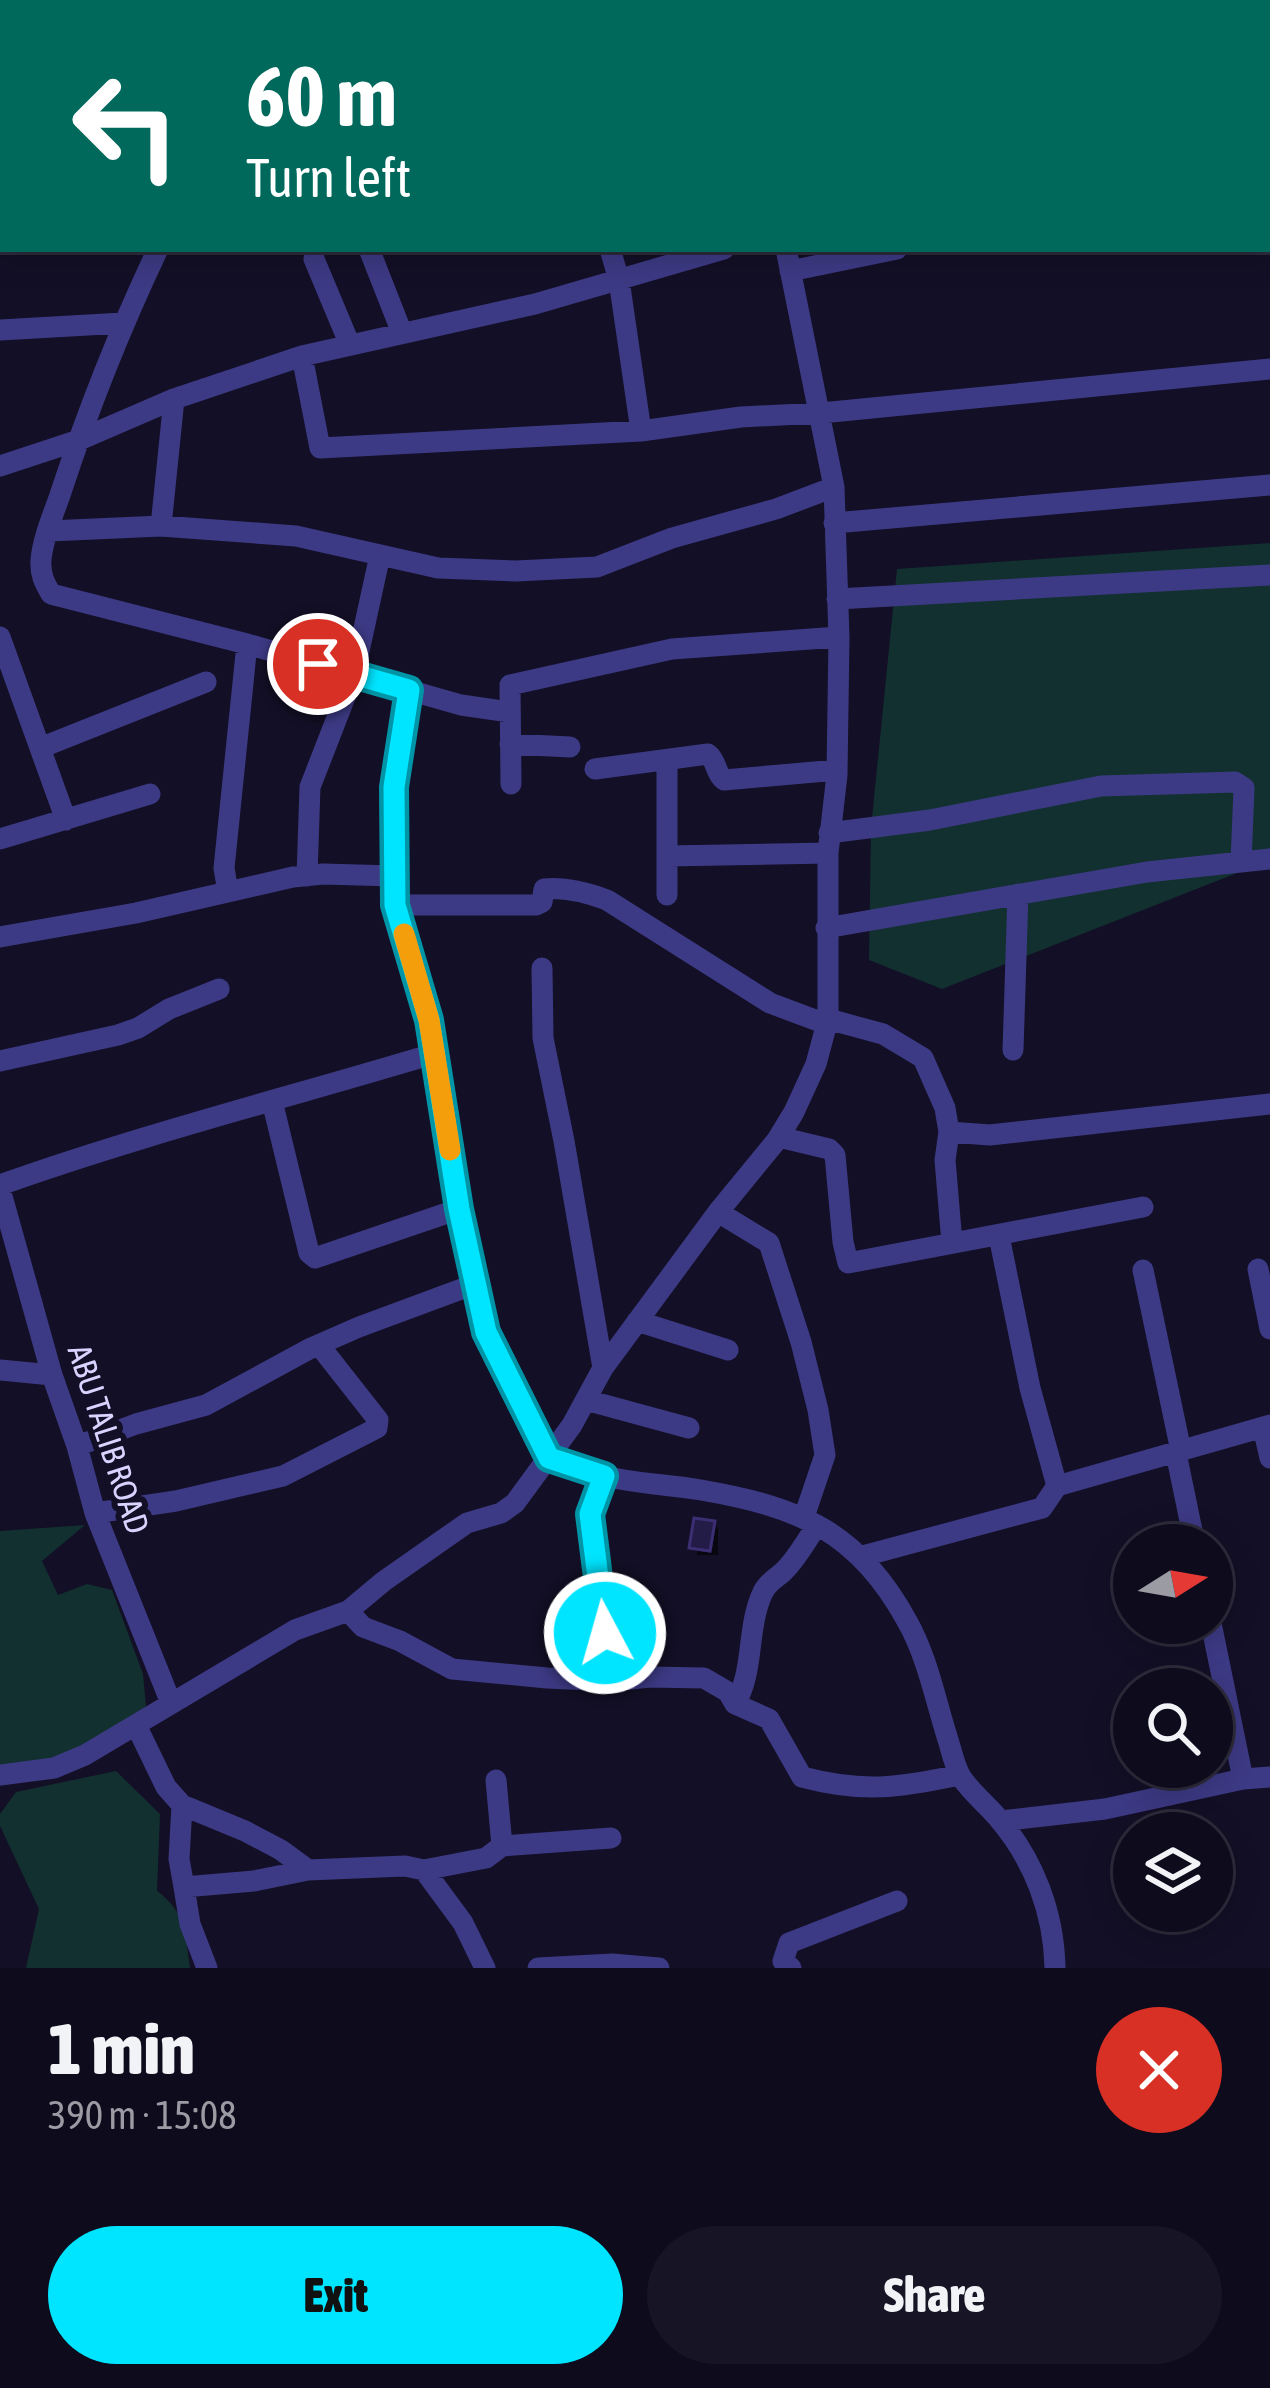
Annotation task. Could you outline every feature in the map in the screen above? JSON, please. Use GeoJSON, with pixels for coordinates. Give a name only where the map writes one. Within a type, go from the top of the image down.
{"type":"FeatureCollection","features":[{"type":"Feature","properties":{"kind":"street"},"geometry":{"type":"LineString","coordinates":[[157,252],[123,322],[40,556],[41,577],[51,594],[461,705],[510,712]]}},
{"type":"Feature","properties":{"kind":"street"},"geometry":{"type":"LineString","coordinates":[[372,252],[402,333]]}},
{"type":"Feature","properties":{"kind":"street"},"geometry":{"type":"LineString","coordinates":[[611,252],[641,431]]}},
{"type":"Feature","properties":{"kind":"street"},"geometry":{"type":"LineString","coordinates":[[0,466],[302,356],[535,304],[714,252]]}},
{"type":"Feature","properties":{"kind":"street"},"geometry":{"type":"LineString","coordinates":[[0,1775],[54,1768],[85,1755],[295,1630],[349,1611],[467,1523],[501,1513],[515,1503],[572,1426],[603,1368],[779,1137],[816,1064],[827,1022],[826,928],[837,770],[839,637],[834,487],[788,260],[867,252]]}},
{"type":"Feature","properties":{"kind":"street"},"geometry":{"type":"LineString","coordinates":[[314,259],[350,345]]}},
{"type":"Feature","properties":{"kind":"street"},"geometry":{"type":"LineString","coordinates":[[0,330],[123,322]]}},
{"type":"Feature","properties":{"kind":"street"},"geometry":{"type":"LineString","coordinates":[[302,356],[320,448],[641,431],[741,417],[1270,369]]}},
{"type":"Feature","properties":{"kind":"street"},"geometry":{"type":"LineString","coordinates":[[161,526],[174,399]]}},
{"type":"Feature","properties":{"kind":"street"},"geometry":{"type":"LineString","coordinates":[[834,523],[1270,485]]}},
{"type":"Feature","properties":{"kind":"street"},"geometry":{"type":"LineString","coordinates":[[49,531],[161,526],[296,536],[438,568],[597,567],[834,487]]}},
{"type":"Feature","properties":{"kind":"street"},"geometry":{"type":"LineString","coordinates":[[307,876],[310,787],[354,674],[380,555]]}},
{"type":"Feature","properties":{"kind":"street"},"geometry":{"type":"LineString","coordinates":[[837,599],[1270,575]]}},
{"type":"Feature","properties":{"kind":"street"},"geometry":{"type":"LineString","coordinates":[[511,784],[510,686],[672,649],[839,637]]}},
{"type":"Feature","properties":{"kind":"street"},"geometry":{"type":"LineString","coordinates":[[0,638],[65,820]]}},
{"type":"Feature","properties":{"kind":"street"},"geometry":{"type":"LineString","coordinates":[[228,892],[224,868],[247,644]]}},
{"type":"Feature","properties":{"kind":"street"},"geometry":{"type":"LineString","coordinates":[[40,748],[206,682]]}},
{"type":"Feature","properties":{"kind":"street"},"geometry":{"type":"LineString","coordinates":[[409,690],[394,787],[395,905],[436,1053],[459,1209],[486,1332],[549,1458],[604,1476],[758,1503],[811,1521],[863,1556],[911,1627],[959,1775],[1001,1821],[1032,1866],[1054,1934],[1055,1968]]}},
{"type":"Feature","properties":{"kind":"street"},"geometry":{"type":"LineString","coordinates":[[510,744],[570,747]]}},
{"type":"Feature","properties":{"kind":"street"},"geometry":{"type":"LineString","coordinates":[[595,770],[708,754],[724,780],[837,770]]}},
{"type":"Feature","properties":{"kind":"street"},"geometry":{"type":"LineString","coordinates":[[667,760],[667,895]]}},
{"type":"Feature","properties":{"kind":"street"},"geometry":{"type":"LineString","coordinates":[[668,856],[829,843],[1101,786],[1235,782],[1244,788],[1241,862]]}},
{"type":"Feature","properties":{"kind":"street"},"geometry":{"type":"LineString","coordinates":[[0,839],[150,794]]}},
{"type":"Feature","properties":{"kind":"street"},"geometry":{"type":"LineString","coordinates":[[826,928],[1147,872],[1270,859]]}},
{"type":"Feature","properties":{"kind":"street"},"geometry":{"type":"LineString","coordinates":[[0,937],[307,876],[394,876]]}},
{"type":"Feature","properties":{"kind":"street"},"geometry":{"type":"LineString","coordinates":[[395,905],[536,904],[542,902],[544,889],[555,888],[597,896],[770,1003],[883,1034],[922,1058],[945,1108],[952,1243]]}},
{"type":"Feature","properties":{"kind":"street"},"geometry":{"type":"LineString","coordinates":[[1013,1050],[1018,894]]}},
{"type":"Feature","properties":{"kind":"street"},"geometry":{"type":"LineString","coordinates":[[542,968],[543,1039],[603,1368]]}},
{"type":"Feature","properties":{"kind":"street"},"geometry":{"type":"LineString","coordinates":[[0,1061],[118,1035],[219,989]]}},
{"type":"Feature","properties":{"kind":"street"},"geometry":{"type":"LineString","coordinates":[[0,1187],[99,1150],[436,1053]]}},
{"type":"Feature","properties":{"kind":"street"},"geometry":{"type":"LineString","coordinates":[[272,1101],[309,1253],[315,1258],[459,1209]]}},
{"type":"Feature","properties":{"kind":"street"},"geometry":{"type":"LineString","coordinates":[[949,1132],[990,1135],[1270,1104]]}},
{"type":"Feature","properties":{"kind":"street"},"geometry":{"type":"LineString","coordinates":[[779,1137],[829,1149],[835,1155],[848,1263],[1143,1207]]}},
{"type":"Feature","properties":{"kind":"street","name":"ABU TALIB ROAD"},"geometry":{"type":"LineString","coordinates":[[0,1187],[4,1222],[94,1513],[171,1703]]}},
{"type":"Feature","properties":{"kind":"street"},"geometry":{"type":"LineString","coordinates":[[718,1212],[769,1243],[801,1342],[825,1455],[811,1521],[784,1572],[764,1591],[744,1689],[735,1704]]}},
{"type":"Feature","properties":{"kind":"street"},"geometry":{"type":"LineString","coordinates":[[999,1236],[1030,1388],[1057,1486]]}},
{"type":"Feature","properties":{"kind":"street"},"geometry":{"type":"LineString","coordinates":[[1258,1269],[1270,1329]]}},
{"type":"Feature","properties":{"kind":"street"},"geometry":{"type":"LineString","coordinates":[[1143,1270],[1191,1524]]}},
{"type":"Feature","properties":{"kind":"street"},"geometry":{"type":"LineString","coordinates":[[77,1446],[206,1405],[358,1327],[475,1284]]}},
{"type":"Feature","properties":{"kind":"street"},"geometry":{"type":"LineString","coordinates":[[637,1321],[728,1350]]}},
{"type":"Feature","properties":{"kind":"street"},"geometry":{"type":"LineString","coordinates":[[94,1513],[176,1501],[283,1476],[377,1429],[378,1420],[319,1345]]}},
{"type":"Feature","properties":{"kind":"street"},"geometry":{"type":"LineString","coordinates":[[0,1370],[52,1375]]}},
{"type":"Feature","properties":{"kind":"street"},"geometry":{"type":"LineString","coordinates":[[586,1400],[689,1428]]}},
{"type":"Feature","properties":{"kind":"street"},"geometry":{"type":"LineString","coordinates":[[863,1556],[1042,1508],[1057,1486],[1266,1426],[1270,1458]]}},
{"type":"Feature","properties":{"kind":"street"},"geometry":{"type":"LineString","coordinates":[[604,1476],[590,1514],[605,1633]]}},
{"type":"Feature","properties":{"kind":"street"},"geometry":{"type":"LineString","coordinates":[[349,1611],[363,1627],[452,1669],[612,1681],[704,1678],[728,1692],[735,1704],[769,1719],[802,1777],[832,1785],[892,1789],[959,1775]]}},
{"type":"Feature","properties":{"kind":"street"},"geometry":{"type":"LineString","coordinates":[[1215,1644],[1243,1779]]}},
{"type":"Feature","properties":{"kind":"street"},"geometry":{"type":"LineString","coordinates":[[136,1725],[166,1786],[182,1805],[263,1840],[308,1870]]}},
{"type":"Feature","properties":{"kind":"street"},"geometry":{"type":"LineString","coordinates":[[1001,1821],[1106,1809],[1270,1777]]}},
{"type":"Feature","properties":{"kind":"street"},"geometry":{"type":"LineString","coordinates":[[496,1780],[502,1846]]}},
{"type":"Feature","properties":{"kind":"street"},"geometry":{"type":"LineString","coordinates":[[182,1805],[179,1859],[190,1924],[207,1968]]}},
{"type":"Feature","properties":{"kind":"street"},"geometry":{"type":"LineString","coordinates":[[184,1887],[308,1870],[405,1866],[424,1870],[486,1858],[502,1846],[611,1838]]}},
{"type":"Feature","properties":{"kind":"street"},"geometry":{"type":"LineString","coordinates":[[424,1870],[463,1923],[485,1968]]}},
{"type":"Feature","properties":{"kind":"street"},"geometry":{"type":"LineString","coordinates":[[780,1966],[789,1943],[897,1900]]}},
{"type":"Feature","properties":{"kind":"street"},"geometry":{"type":"LineString","coordinates":[[538,1968],[612,1964],[658,1968]]}},
{"type":"Feature","properties":{"kind":"green space"},"geometry":{"type":"Polygon","coordinates":[[[1270,543],[1270,860],[942,989],[869,960],[871,828],[897,569],[1270,543]]]}},
{"type":"Feature","properties":{"kind":"green space"},"geometry":{"type":"Polygon","coordinates":[[[85,1525],[42,1561],[58,1595],[87,1584],[112,1590],[143,1674],[146,1706],[119,1734],[64,1760],[0,1768],[0,1531],[85,1525]]]}},
{"type":"Feature","properties":{"kind":"green space"},"geometry":{"type":"Polygon","coordinates":[[[116,1771],[160,1814],[157,1891],[179,1916],[190,1968],[26,1968],[39,1909],[0,1826],[0,1814],[16,1792],[116,1771]]]}},
{"type":"Feature","properties":{"kind":"building"},"geometry":{"type":"Polygon","coordinates":[[[694,1518],[715,1521],[710,1551],[689,1548],[694,1518]]]}},
{"type":"Feature","properties":{"kind":"slow traffic"},"geometry":{"type":"LineString","coordinates":[[404,934],[429,1020],[450,1150]]}},
{"type":"Feature","properties":{"kind":"route"},"geometry":{"type":"LineString","coordinates":[[318,664],[409,690],[394,787],[395,905],[429,1020],[459,1209],[486,1332],[549,1458],[604,1476],[590,1514],[605,1633]]}}]}
